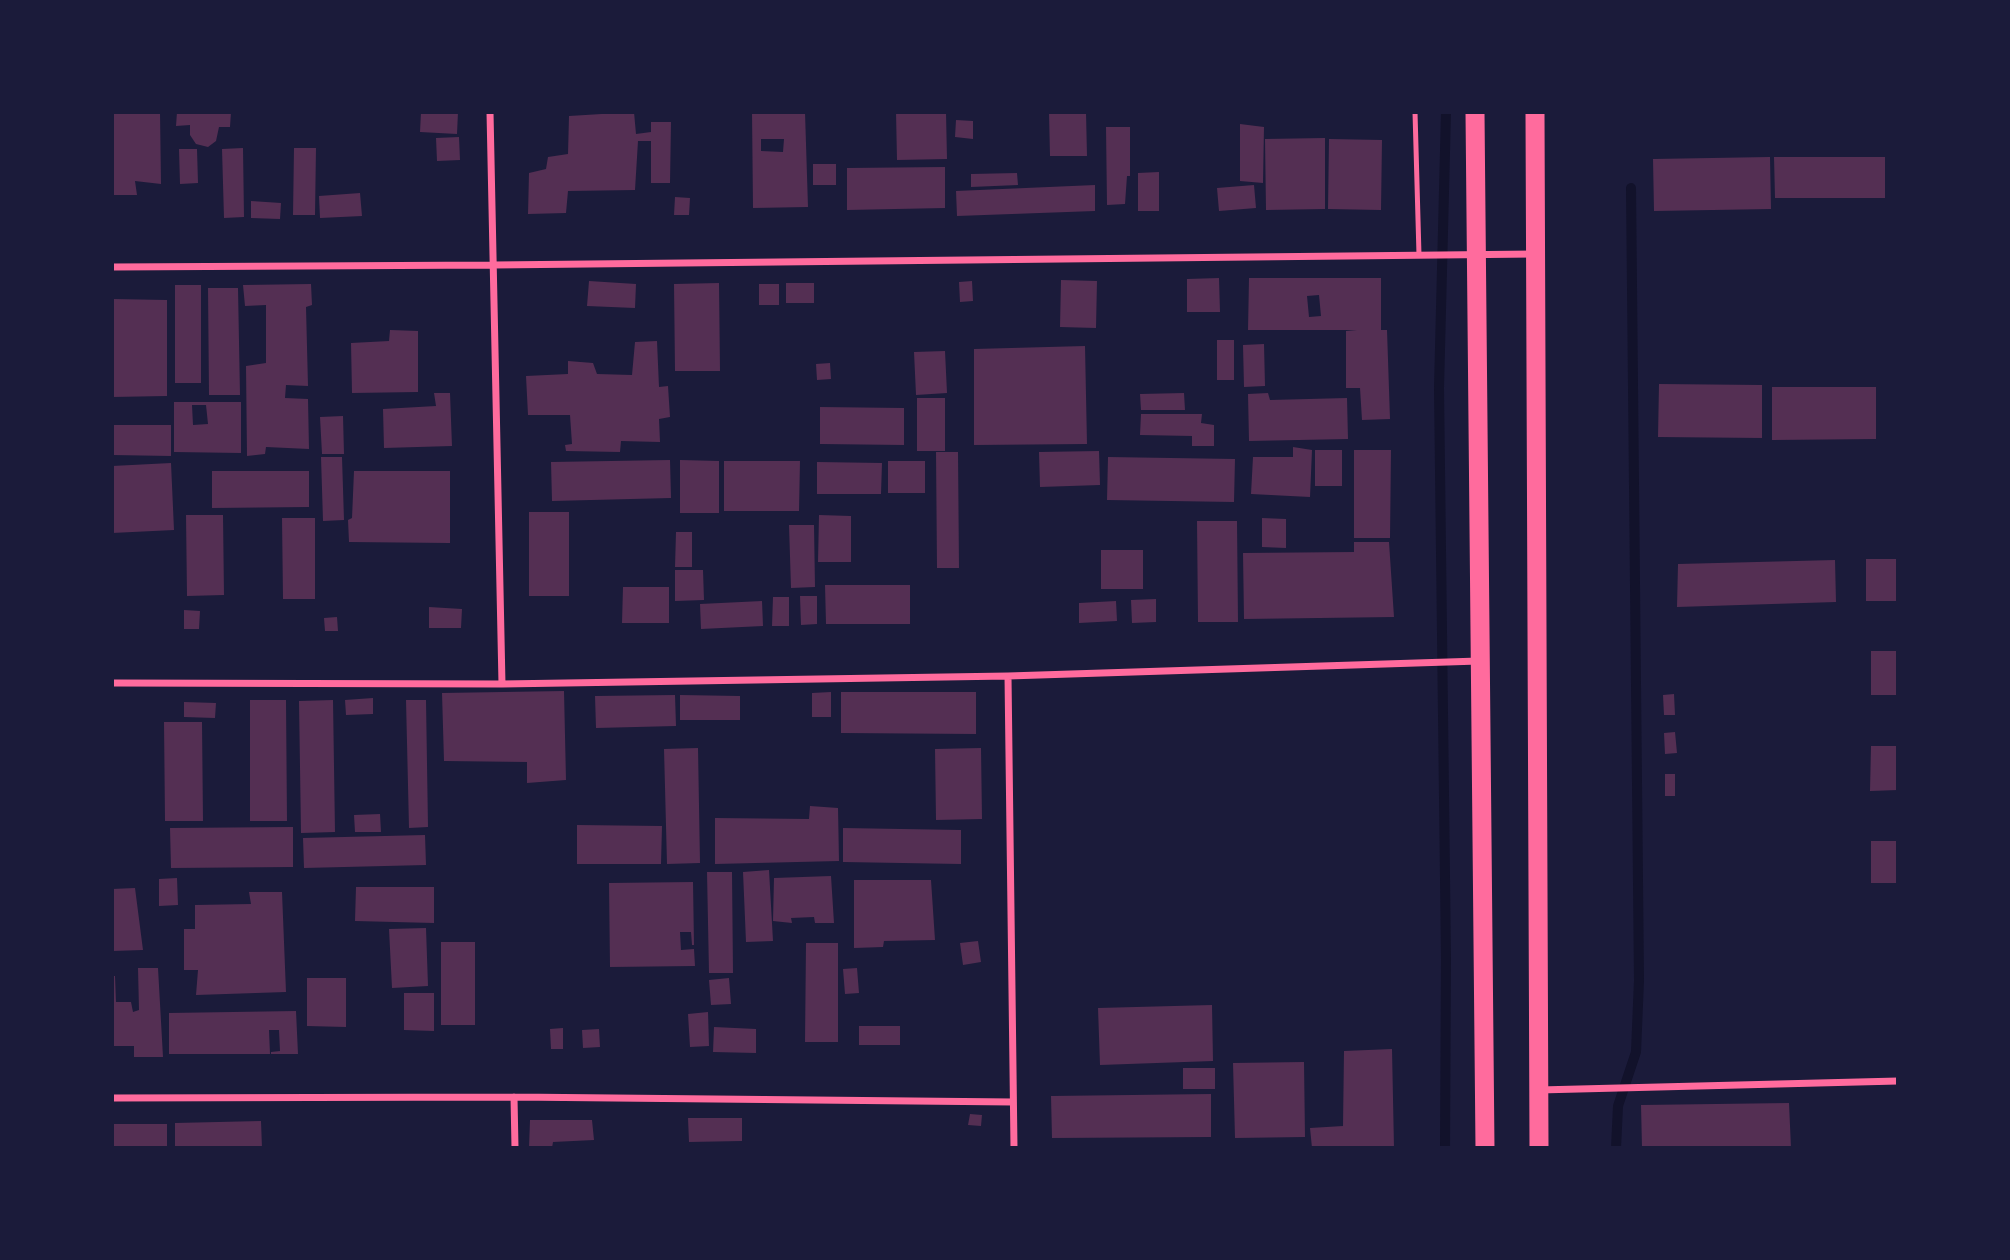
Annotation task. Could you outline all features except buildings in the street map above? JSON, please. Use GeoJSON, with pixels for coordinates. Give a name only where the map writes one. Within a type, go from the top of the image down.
{"type":"FeatureCollection","features":[{"type":"Feature","properties":{"kind":"highway"},"geometry":{"type":"LineString","coordinates":[[1475,112],[1485,1148]]}},
{"type":"Feature","properties":{"kind":"highway"},"geometry":{"type":"LineString","coordinates":[[1535,112],[1539,1148]]}},
{"type":"Feature","properties":{"kind":"street"},"geometry":{"type":"LineString","coordinates":[[491,112],[502,684]]}},
{"type":"Feature","properties":{"kind":"street"},"geometry":{"type":"LineString","coordinates":[[112,267],[1535,254]]}},
{"type":"Feature","properties":{"kind":"street"},"geometry":{"type":"LineString","coordinates":[[112,683],[502,684],[1008,677],[1480,661]]}},
{"type":"Feature","properties":{"kind":"street"},"geometry":{"type":"LineString","coordinates":[[1008,677],[1014,1148]]}},
{"type":"Feature","properties":{"kind":"street"},"geometry":{"type":"LineString","coordinates":[[1538,1090],[1898,1081]]}},
{"type":"Feature","properties":{"kind":"street"},"geometry":{"type":"LineString","coordinates":[[112,1098],[514,1097],[1013,1102]]}},
{"type":"Feature","properties":{"kind":"street"},"geometry":{"type":"LineString","coordinates":[[514,1097],[514,1148]]}},
{"type":"Feature","properties":{"kind":"lane"},"geometry":{"type":"LineString","coordinates":[[1415,112],[1419,255]]}},
{"type":"Feature","properties":{"kind":"waterway"},"geometry":{"type":"LineString","coordinates":[[1445,1148],[1446,959],[1439,388],[1446,112]]}},
{"type":"Feature","properties":{"kind":"waterway"},"geometry":{"type":"LineString","coordinates":[[1616,1148],[1618,1106],[1636,1052],[1639,980],[1631,188]]}}]}
